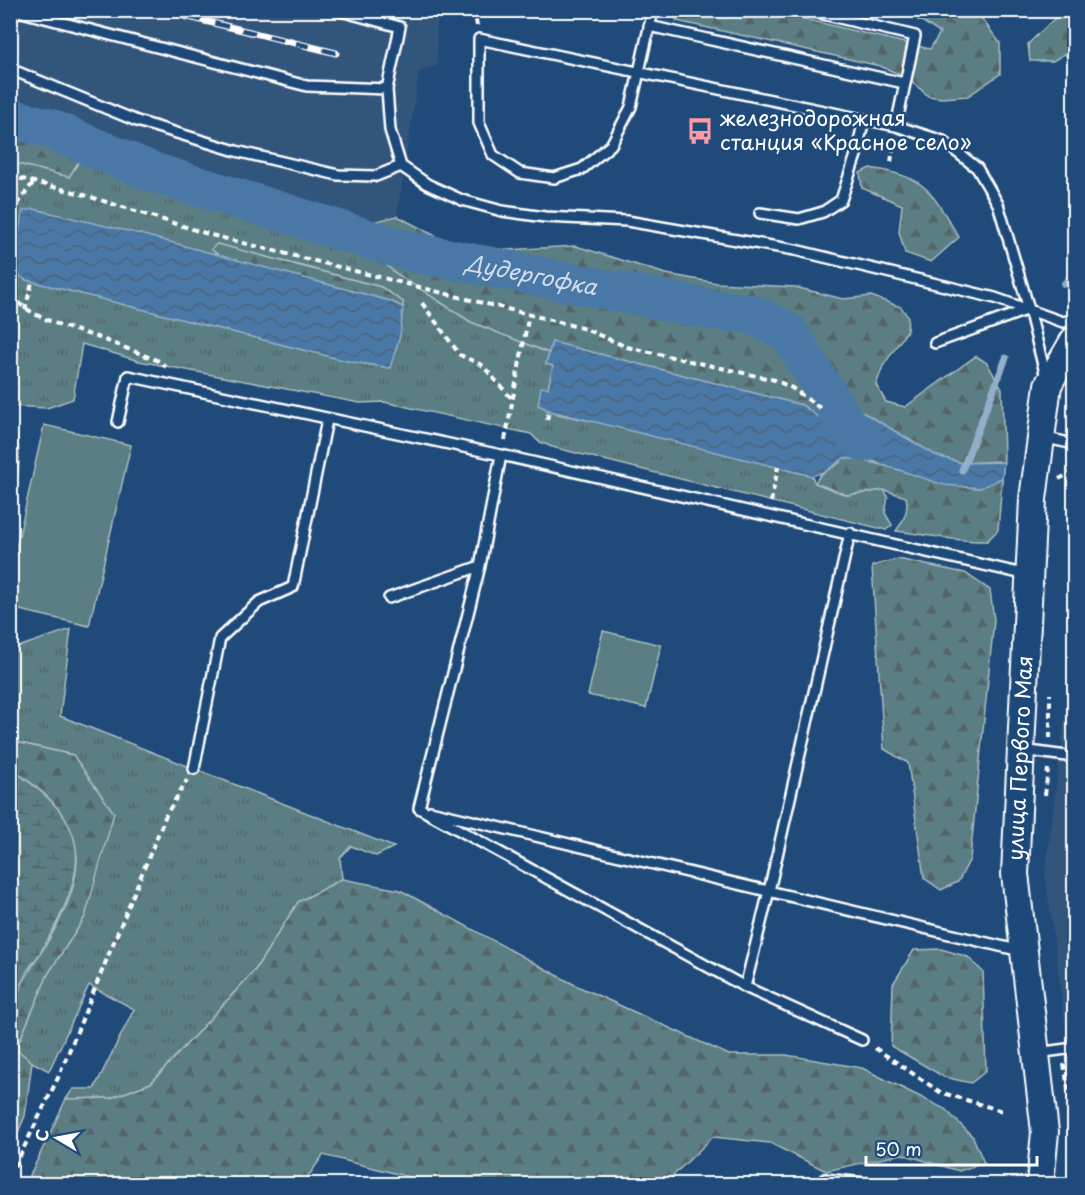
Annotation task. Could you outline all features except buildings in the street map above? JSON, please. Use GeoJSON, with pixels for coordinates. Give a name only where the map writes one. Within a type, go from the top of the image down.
{"type":"FeatureCollection","features":[{"type":"Feature","properties":{"kind":"main road","name":"улица Первого Мая"},"geometry":{"type":"LineString","coordinates":[[1040,1185],[1049,1051],[1023,951],[1015,874],[1033,499],[1048,386],[1074,340]]}},
{"type":"Feature","properties":{"kind":"lane"},"geometry":{"type":"LineString","coordinates":[[14,10],[307,86],[387,89]]}},
{"type":"Feature","properties":{"kind":"lane"},"geometry":{"type":"LineString","coordinates":[[337,10],[400,27],[387,89],[390,130],[401,166],[427,184],[462,200],[502,211],[545,218],[627,221],[795,250],[1029,309],[1063,322],[1074,320]]}},
{"type":"Feature","properties":{"kind":"lane"},"geometry":{"type":"LineString","coordinates":[[653,10],[640,71],[631,107],[611,146],[582,169],[554,178],[520,173],[493,155],[479,123],[479,39],[640,71],[896,126],[943,141],[977,168],[998,204],[1029,309],[1048,386]]}},
{"type":"Feature","properties":{"kind":"lane"},"geometry":{"type":"LineString","coordinates":[[806,10],[915,36],[896,126]]}},
{"type":"Feature","properties":{"kind":"lane"},"geometry":{"type":"LineString","coordinates":[[650,26],[904,83]]}},
{"type":"Feature","properties":{"kind":"lane"},"geometry":{"type":"LineString","coordinates":[[10,69],[137,121],[236,152],[338,175],[376,176],[401,166]]}},
{"type":"Feature","properties":{"kind":"lane"},"geometry":{"type":"LineString","coordinates":[[760,213],[799,219],[823,212],[841,200],[856,155],[864,119]]}},
{"type":"Feature","properties":{"kind":"lane"},"geometry":{"type":"LineString","coordinates":[[935,343],[1029,309]]}},
{"type":"Feature","properties":{"kind":"lane"},"geometry":{"type":"LineString","coordinates":[[118,422],[128,376],[327,420],[501,455],[1030,576]]}},
{"type":"Feature","properties":{"kind":"lane"},"geometry":{"type":"LineString","coordinates":[[194,769],[220,638],[259,602],[292,587],[327,420]]}},
{"type":"Feature","properties":{"kind":"lane"},"geometry":{"type":"LineString","coordinates":[[1040,437],[1074,444]]}},
{"type":"Feature","properties":{"kind":"lane"},"geometry":{"type":"LineString","coordinates":[[419,808],[480,566],[501,455]]}},
{"type":"Feature","properties":{"kind":"lane"},"geometry":{"type":"LineString","coordinates":[[745,987],[850,533]]}},
{"type":"Feature","properties":{"kind":"lane"},"geometry":{"type":"LineString","coordinates":[[389,598],[480,566]]}},
{"type":"Feature","properties":{"kind":"lane"},"geometry":{"type":"LineString","coordinates":[[1022,750],[1074,757]]}},
{"type":"Feature","properties":{"kind":"lane"},"geometry":{"type":"LineString","coordinates":[[419,808],[1023,951]]}},
{"type":"Feature","properties":{"kind":"lane"},"geometry":{"type":"LineString","coordinates":[[419,808],[745,987],[862,1040]]}},
{"type":"Feature","properties":{"kind":"lane"},"geometry":{"type":"LineString","coordinates":[[1049,1051],[1074,1047]]}},
{"type":"Feature","properties":{"kind":"lane"},"geometry":{"type":"LineString","coordinates":[[822,1185],[825,1179],[875,1185]]}},
{"type":"Feature","properties":{"kind":"path"},"geometry":{"type":"LineString","coordinates":[[10,176],[78,193],[151,218],[232,240],[585,329],[627,347],[775,380],[792,388],[820,408]]}},
{"type":"Feature","properties":{"kind":"path"},"geometry":{"type":"LineString","coordinates":[[10,213],[33,183]]}},
{"type":"Feature","properties":{"kind":"path"},"geometry":{"type":"LineString","coordinates":[[25,310],[32,282]]}},
{"type":"Feature","properties":{"kind":"path"},"geometry":{"type":"LineString","coordinates":[[10,296],[25,310],[48,322],[159,361],[172,372],[170,385]]}},
{"type":"Feature","properties":{"kind":"path"},"geometry":{"type":"LineString","coordinates":[[422,303],[460,354],[482,365],[513,400]]}},
{"type":"Feature","properties":{"kind":"path"},"geometry":{"type":"LineString","coordinates":[[501,455],[529,314]]}},
{"type":"Feature","properties":{"kind":"path"},"geometry":{"type":"LineString","coordinates":[[547,420],[549,410]]}},
{"type":"Feature","properties":{"kind":"path"},"geometry":{"type":"LineString","coordinates":[[768,515],[778,467]]}},
{"type":"Feature","properties":{"kind":"path"},"geometry":{"type":"LineString","coordinates":[[1056,482],[1074,471]]}},
{"type":"Feature","properties":{"kind":"path"},"geometry":{"type":"LineString","coordinates":[[1044,801],[1050,753],[1050,683]]}},
{"type":"Feature","properties":{"kind":"path"},"geometry":{"type":"LineString","coordinates":[[10,1176],[58,1078],[166,815],[194,769]]}},
{"type":"Feature","properties":{"kind":"path"},"geometry":{"type":"LineString","coordinates":[[862,1040],[940,1092],[1002,1111]]}},
{"type":"Feature","properties":{"kind":"path"},"geometry":{"type":"LineString","coordinates":[[1049,1051],[1074,1123]]}},
{"type":"Feature","properties":{"kind":"path"},"geometry":{"type":"LineString","coordinates":[[1068,1185],[1073,1168],[1074,1146]]}},
{"type":"Feature","properties":{"kind":"shaded area"},"geometry":{"type":"Polygon","coordinates":[[[11,11],[437,11],[437,65],[419,72],[397,216],[360,225],[291,205],[11,108],[11,11]]]}},
{"type":"Feature","properties":{"kind":"shaded area"},"geometry":{"type":"Polygon","coordinates":[[[1074,643],[1074,1092],[1045,874],[1074,643]]]}},
{"type":"Feature","properties":{"kind":"green space"},"geometry":{"type":"Polygon","coordinates":[[[670,10],[771,11],[930,49],[940,33],[906,11],[976,11],[1000,43],[1000,74],[968,96],[942,98],[928,96],[908,78],[880,66],[677,21],[670,10]]]}},
{"type":"Feature","properties":{"kind":"green space"},"geometry":{"type":"Polygon","coordinates":[[[1056,17],[1074,20],[1074,62],[1064,54],[1053,61],[1030,61],[1028,44],[1056,17]]]}},
{"type":"Feature","properties":{"kind":"green space"},"geometry":{"type":"Polygon","coordinates":[[[11,108],[83,133],[79,161],[69,177],[11,162],[11,108]]]}},
{"type":"Feature","properties":{"kind":"green space"},"geometry":{"type":"Polygon","coordinates":[[[79,161],[113,168],[143,183],[262,222],[291,225],[378,257],[394,272],[471,322],[549,353],[546,364],[553,366],[548,388],[538,405],[549,410],[547,412],[621,427],[812,476],[815,483],[847,495],[884,490],[888,497],[885,513],[892,525],[886,530],[552,447],[538,441],[531,434],[384,402],[360,403],[139,361],[82,344],[73,399],[47,408],[11,406],[10,162],[69,177],[79,161]],[[34,209],[26,280],[347,361],[390,368],[403,302],[381,287],[217,244],[212,249],[220,256],[34,209]]]}},
{"type":"Feature","properties":{"kind":"green space"},"geometry":{"type":"Polygon","coordinates":[[[870,168],[905,176],[916,181],[933,197],[959,237],[931,262],[905,253],[899,232],[902,205],[862,188],[860,173],[870,168]]]}},
{"type":"Feature","properties":{"kind":"green space"},"geometry":{"type":"Polygon","coordinates":[[[397,216],[445,241],[507,250],[576,246],[666,274],[717,283],[795,287],[843,299],[871,296],[901,307],[908,317],[907,331],[883,366],[876,385],[886,402],[905,407],[976,356],[987,363],[1002,389],[1004,456],[998,530],[987,541],[896,531],[905,515],[906,497],[884,490],[847,495],[815,483],[820,475],[841,462],[828,420],[821,419],[802,405],[552,342],[549,353],[471,322],[394,272],[364,244],[360,225],[397,216]],[[859,410],[831,414],[844,458],[878,464],[946,483],[980,488],[998,461],[962,463],[937,456],[859,410]]]}},
{"type":"Feature","properties":{"kind":"green space"},"geometry":{"type":"Polygon","coordinates":[[[217,244],[381,287],[403,302],[403,307],[390,301],[220,256],[211,249],[217,244]]]}},
{"type":"Feature","properties":{"kind":"green space"},"geometry":{"type":"Polygon","coordinates":[[[11,413],[15,426],[19,462],[11,511],[11,413]]]}},
{"type":"Feature","properties":{"kind":"green space"},"geometry":{"type":"Polygon","coordinates":[[[44,425],[131,445],[89,626],[11,608],[11,571],[44,425]]]}},
{"type":"Feature","properties":{"kind":"green space"},"geometry":{"type":"Polygon","coordinates":[[[898,559],[965,573],[990,590],[994,620],[970,859],[958,882],[941,890],[924,878],[908,763],[884,749],[872,566],[898,559]]]}},
{"type":"Feature","properties":{"kind":"green space"},"geometry":{"type":"Polygon","coordinates":[[[71,629],[60,716],[394,847],[376,856],[351,846],[340,858],[342,879],[298,902],[255,970],[151,1083],[111,1098],[66,1099],[73,1089],[94,1089],[134,1009],[89,985],[49,1071],[32,1062],[16,1049],[48,974],[85,917],[73,755],[11,741],[12,649],[71,629]]]}},
{"type":"Feature","properties":{"kind":"green space"},"geometry":{"type":"Polygon","coordinates":[[[603,631],[661,645],[646,708],[588,695],[603,631]]]}},
{"type":"Feature","properties":{"kind":"green space"},"geometry":{"type":"Polygon","coordinates":[[[11,741],[73,755],[114,813],[85,917],[48,974],[16,1049],[32,1062],[25,1116],[11,1148],[10,1016],[24,980],[58,922],[70,896],[76,872],[76,850],[70,829],[58,809],[38,789],[11,769],[11,741]]]}},
{"type":"Feature","properties":{"kind":"green space"},"geometry":{"type":"Polygon","coordinates":[[[11,769],[38,789],[58,809],[70,828],[76,849],[76,870],[70,894],[59,919],[25,975],[11,1013],[11,769]]]}},
{"type":"Feature","properties":{"kind":"green space"},"geometry":{"type":"Polygon","coordinates":[[[342,879],[400,890],[575,985],[729,1055],[786,1055],[862,1068],[945,1109],[973,1137],[984,1163],[959,1171],[902,1154],[826,1171],[770,1143],[713,1137],[664,1184],[437,1184],[323,1155],[303,1184],[26,1184],[66,1099],[111,1098],[151,1083],[255,970],[298,902],[342,879]]]}},
{"type":"Feature","properties":{"kind":"green space"},"geometry":{"type":"Polygon","coordinates":[[[941,949],[968,957],[983,972],[986,1071],[971,1083],[944,1077],[891,1046],[893,984],[914,950],[941,949]]]}},
{"type":"Feature","properties":{"kind":"water"},"geometry":{"type":"Polygon","coordinates":[[[34,209],[140,234],[390,301],[403,307],[400,336],[390,368],[347,361],[26,280],[11,270],[23,211],[34,209]]]}},
{"type":"Feature","properties":{"kind":"water"},"geometry":{"type":"Polygon","coordinates":[[[552,342],[802,405],[821,419],[831,422],[828,399],[837,397],[937,456],[962,463],[1004,462],[1002,478],[980,488],[944,485],[872,461],[844,458],[826,471],[812,476],[551,411],[538,405],[541,387],[548,388],[553,366],[546,364],[552,342]]]}},
{"type":"Feature","properties":{"kind":"waterway","name":"Дудергофка"},"geometry":{"type":"LineString","coordinates":[[10,118],[48,128],[152,172],[403,250],[707,309],[751,314],[789,333],[842,418],[856,437],[864,442]]}},
{"type":"Feature","properties":{"kind":"waterway"},"geometry":{"type":"LineString","coordinates":[[1064,284],[1074,273]]}},
{"type":"Feature","properties":{"kind":"waterway"},"geometry":{"type":"LineString","coordinates":[[962,470],[1006,358]]}},
{"type":"Feature","properties":{"kind":"railway"},"geometry":{"type":"LineString","coordinates":[[160,10],[336,53]]}},
{"type":"Feature","properties":{"kind":"place","name":"железнодорожная станция «Красное село»"},"geometry":{"type":"Point","coordinates":[700,131]}}]}
